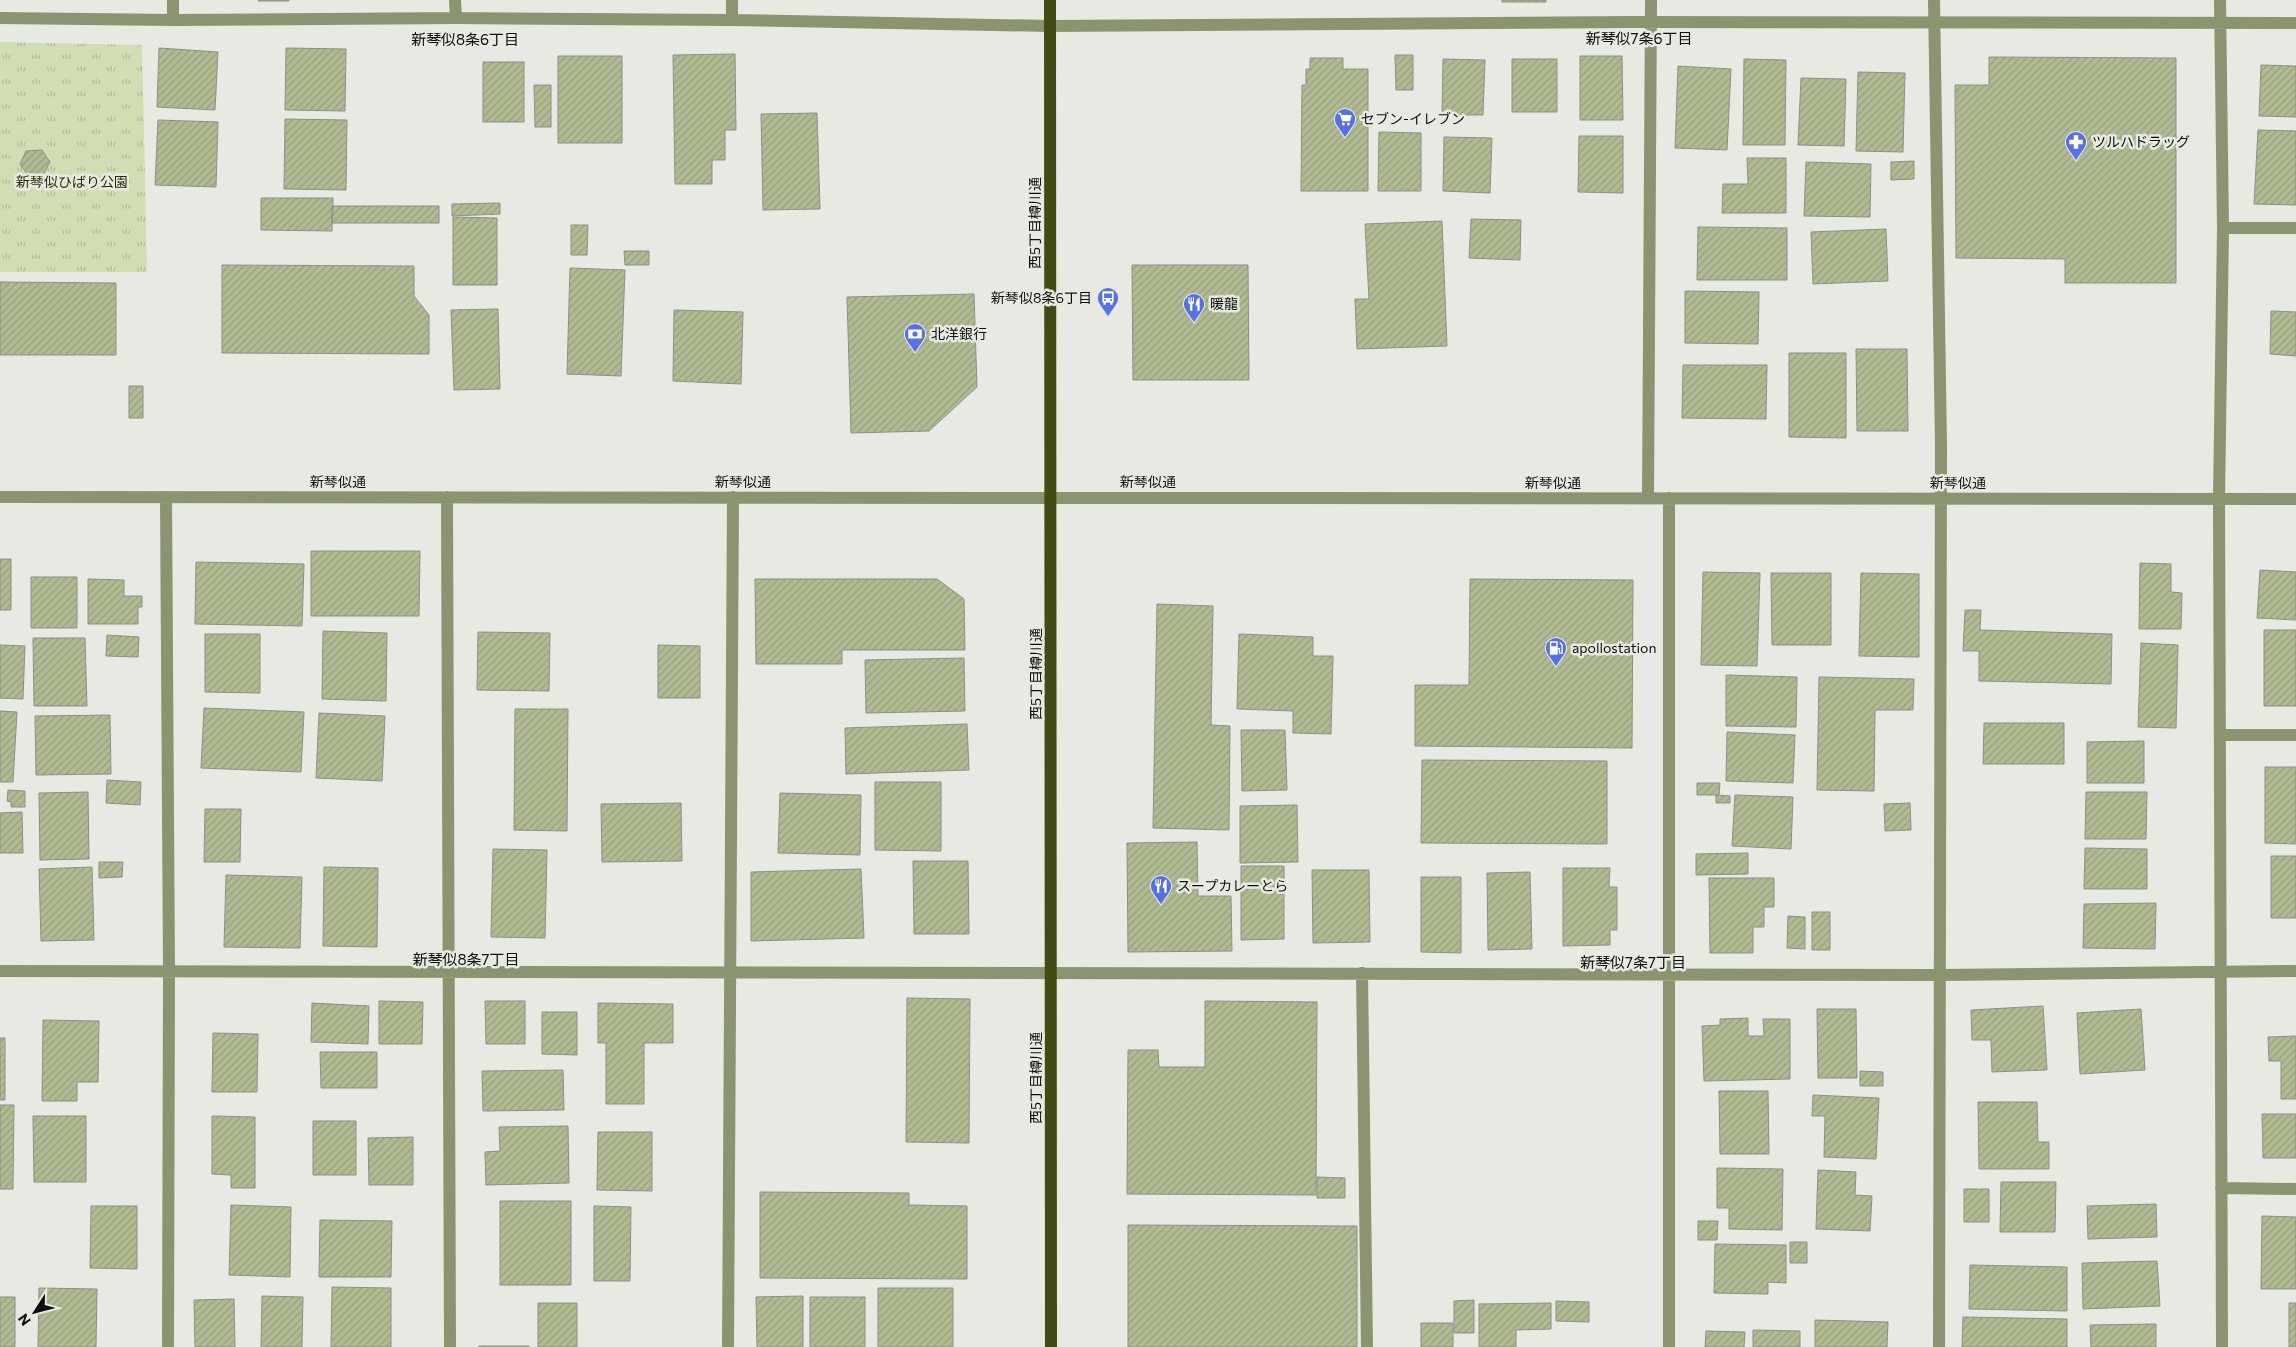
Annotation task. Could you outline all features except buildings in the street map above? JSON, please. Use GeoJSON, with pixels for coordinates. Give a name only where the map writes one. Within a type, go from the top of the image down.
{"type":"FeatureCollection","features":[{"type":"Feature","properties":{"kind":"main road","name":"西5丁目樽川通"},"geometry":{"type":"LineString","coordinates":[[1050,0],[1051,1347]]}},
{"type":"Feature","properties":{"kind":"street"},"geometry":{"type":"LineString","coordinates":[[173,0],[173,20]]}},
{"type":"Feature","properties":{"kind":"street"},"geometry":{"type":"LineString","coordinates":[[455,0],[456,18]]}},
{"type":"Feature","properties":{"kind":"street"},"geometry":{"type":"LineString","coordinates":[[732,0],[732,20]]}},
{"type":"Feature","properties":{"kind":"street"},"geometry":{"type":"LineString","coordinates":[[1648,498],[1651,0]]}},
{"type":"Feature","properties":{"kind":"street"},"geometry":{"type":"LineString","coordinates":[[1934,0],[1941,498],[1939,1347]]}},
{"type":"Feature","properties":{"kind":"street"},"geometry":{"type":"LineString","coordinates":[[2220,0],[2223,228],[2220,499],[2222,1347]]}},
{"type":"Feature","properties":{"kind":"street"},"geometry":{"type":"LineString","coordinates":[[0,18],[173,20],[456,18],[732,20],[1050,26],[1934,22],[2296,23]]}},
{"type":"Feature","properties":{"kind":"street"},"geometry":{"type":"LineString","coordinates":[[2223,228],[2296,228]]}},
{"type":"Feature","properties":{"kind":"street","name":"新琴似通"},"geometry":{"type":"LineString","coordinates":[[0,497],[2296,499]]}},
{"type":"Feature","properties":{"kind":"street"},"geometry":{"type":"LineString","coordinates":[[166,497],[170,972],[168,1347]]}},
{"type":"Feature","properties":{"kind":"street"},"geometry":{"type":"LineString","coordinates":[[447,497],[450,1347]]}},
{"type":"Feature","properties":{"kind":"street"},"geometry":{"type":"LineString","coordinates":[[728,1347],[733,497]]}},
{"type":"Feature","properties":{"kind":"street"},"geometry":{"type":"LineString","coordinates":[[1669,498],[1669,1347]]}},
{"type":"Feature","properties":{"kind":"street"},"geometry":{"type":"LineString","coordinates":[[2220,736],[2296,735]]}},
{"type":"Feature","properties":{"kind":"street"},"geometry":{"type":"LineString","coordinates":[[0,971],[729,971],[1052,974],[1941,975],[2296,971]]}},
{"type":"Feature","properties":{"kind":"street"},"geometry":{"type":"LineString","coordinates":[[1362,973],[1367,1347]]}},
{"type":"Feature","properties":{"kind":"street"},"geometry":{"type":"LineString","coordinates":[[2222,1188],[2296,1189]]}},
{"type":"Feature","properties":{"kind":"green space","name":"新琴似ひばり公園"},"geometry":{"type":"Polygon","coordinates":[[[0,42],[142,45],[147,272],[0,272],[0,42]]]}},
{"type":"Feature","properties":{"kind":"place","name":"セブン-イレブン"},"geometry":{"type":"Point","coordinates":[1345,138]}},
{"type":"Feature","properties":{"kind":"place","name":"ツルハドラッグ"},"geometry":{"type":"Point","coordinates":[2076,161]}},
{"type":"Feature","properties":{"kind":"place","name":"新琴似8条6丁目"},"geometry":{"type":"Point","coordinates":[1108,317]}},
{"type":"Feature","properties":{"kind":"place","name":"暖龍"},"geometry":{"type":"Point","coordinates":[1194,323]}},
{"type":"Feature","properties":{"kind":"place","name":"北洋銀行"},"geometry":{"type":"Point","coordinates":[915,353]}},
{"type":"Feature","properties":{"kind":"place","name":"apollostation"},"geometry":{"type":"Point","coordinates":[1556,667]}},
{"type":"Feature","properties":{"kind":"place","name":"スープカレーとら"},"geometry":{"type":"Point","coordinates":[1161,905]}},
{"type":"Feature","properties":{"kind":"district","name":"新琴似7条6丁目"},"geometry":{"type":"Point","coordinates":[1639,39]}},
{"type":"Feature","properties":{"kind":"district","name":"新琴似8条6丁目"},"geometry":{"type":"Point","coordinates":[465,40]}},
{"type":"Feature","properties":{"kind":"district","name":"新琴似8条7丁目"},"geometry":{"type":"Point","coordinates":[466,960]}},
{"type":"Feature","properties":{"kind":"district","name":"新琴似7条7丁目"},"geometry":{"type":"Point","coordinates":[1633,963]}}]}
